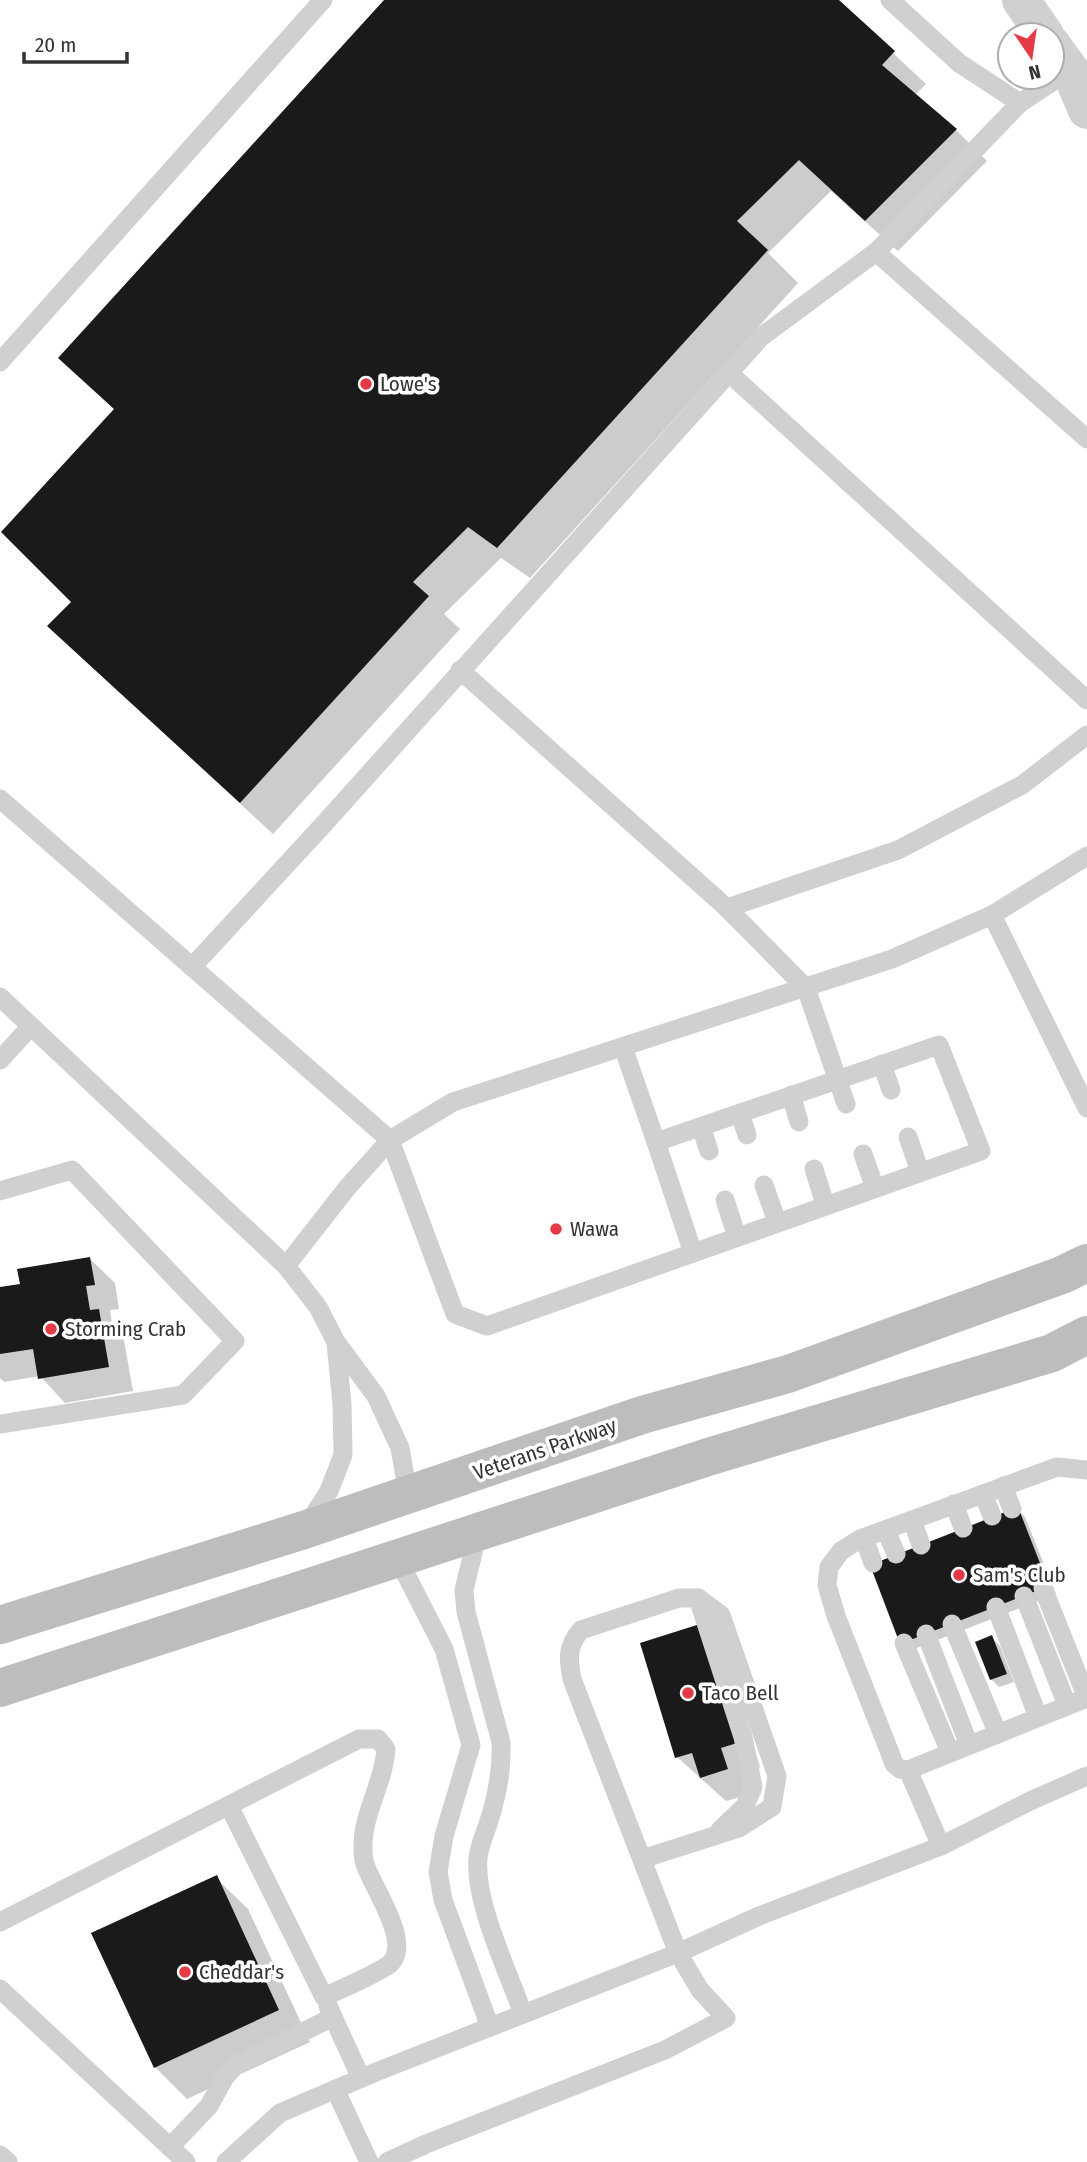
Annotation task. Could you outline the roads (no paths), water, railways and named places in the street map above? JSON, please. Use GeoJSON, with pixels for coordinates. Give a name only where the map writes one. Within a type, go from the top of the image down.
{"type":"FeatureCollection","features":[{"type":"Feature","properties":{"kind":"main road","name":"Veterans Parkway"},"geometry":{"type":"LineString","coordinates":[[0,1625],[304,1530],[642,1415],[788,1374],[1087,1264]]}},
{"type":"Feature","properties":{"kind":"main road"},"geometry":{"type":"LineString","coordinates":[[0,1688],[398,1559],[478,1530],[733,1449],[1052,1353],[1087,1335]]}},
{"type":"Feature","properties":{"kind":"street"},"geometry":{"type":"LineString","coordinates":[[1021,0],[1035,21]]}},
{"type":"Feature","properties":{"kind":"street"},"geometry":{"type":"LineString","coordinates":[[1069,58],[1087,110]]}},
{"type":"Feature","properties":{"kind":"lane"},"geometry":{"type":"LineString","coordinates":[[0,362],[323,0]]}},
{"type":"Feature","properties":{"kind":"lane"},"geometry":{"type":"LineString","coordinates":[[890,0],[959,63],[1020,103]]}},
{"type":"Feature","properties":{"kind":"lane"},"geometry":{"type":"LineString","coordinates":[[192,967],[761,337],[876,252],[1020,103],[1069,58]]}},
{"type":"Feature","properties":{"kind":"lane"},"geometry":{"type":"LineString","coordinates":[[876,252],[1087,439]]}},
{"type":"Feature","properties":{"kind":"lane"},"geometry":{"type":"LineString","coordinates":[[729,373],[1087,700]]}},
{"type":"Feature","properties":{"kind":"lane"},"geometry":{"type":"LineString","coordinates":[[460,670],[727,908],[806,988],[846,1104]]}},
{"type":"Feature","properties":{"kind":"lane"},"geometry":{"type":"LineString","coordinates":[[727,908],[898,850],[1022,785],[1087,734]]}},
{"type":"Feature","properties":{"kind":"lane"},"geometry":{"type":"LineString","coordinates":[[0,799],[390,1140],[455,1314],[487,1326],[825,1204],[981,1151],[939,1045],[656,1142]]}},
{"type":"Feature","properties":{"kind":"lane"},"geometry":{"type":"LineString","coordinates":[[286,1266],[347,1188],[390,1140],[453,1102],[892,959],[992,915],[1087,856]]}},
{"type":"Feature","properties":{"kind":"lane"},"geometry":{"type":"LineString","coordinates":[[992,915],[1087,1108]]}},
{"type":"Feature","properties":{"kind":"lane"},"geometry":{"type":"LineString","coordinates":[[0,997],[286,1266],[318,1307],[336,1342],[376,1396],[400,1448],[408,1494]]}},
{"type":"Feature","properties":{"kind":"lane"},"geometry":{"type":"LineString","coordinates":[[0,1060],[31,1026]]}},
{"type":"Feature","properties":{"kind":"lane"},"geometry":{"type":"LineString","coordinates":[[623,1047],[693,1253]]}},
{"type":"Feature","properties":{"kind":"lane"},"geometry":{"type":"LineString","coordinates":[[882,1065],[891,1090]]}},
{"type":"Feature","properties":{"kind":"lane"},"geometry":{"type":"LineString","coordinates":[[791,1095],[799,1122]]}},
{"type":"Feature","properties":{"kind":"lane"},"geometry":{"type":"LineString","coordinates":[[740,1113],[747,1135]]}},
{"type":"Feature","properties":{"kind":"lane"},"geometry":{"type":"LineString","coordinates":[[701,1127],[709,1151]]}},
{"type":"Feature","properties":{"kind":"lane"},"geometry":{"type":"LineString","coordinates":[[908,1137],[920,1172]]}},
{"type":"Feature","properties":{"kind":"lane"},"geometry":{"type":"LineString","coordinates":[[863,1154],[875,1188]]}},
{"type":"Feature","properties":{"kind":"lane"},"geometry":{"type":"LineString","coordinates":[[814,1169],[825,1204]]}},
{"type":"Feature","properties":{"kind":"lane"},"geometry":{"type":"LineString","coordinates":[[0,1191],[72,1170],[235,1341],[183,1395],[0,1424]]}},
{"type":"Feature","properties":{"kind":"lane"},"geometry":{"type":"LineString","coordinates":[[764,1185],[777,1222]]}},
{"type":"Feature","properties":{"kind":"lane"},"geometry":{"type":"LineString","coordinates":[[725,1200],[737,1237]]}},
{"type":"Feature","properties":{"kind":"lane"},"geometry":{"type":"LineString","coordinates":[[304,1530],[329,1491],[343,1455],[342,1404],[336,1342]]}},
{"type":"Feature","properties":{"kind":"lane"},"geometry":{"type":"LineString","coordinates":[[1043,1588],[1087,1698],[908,1770],[900,1769],[894,1764],[836,1616],[827,1585],[829,1567],[841,1551],[864,1538],[954,1504],[1056,1466],[1087,1470]]}},
{"type":"Feature","properties":{"kind":"lane"},"geometry":{"type":"LineString","coordinates":[[1003,1486],[1012,1509]]}},
{"type":"Feature","properties":{"kind":"lane"},"geometry":{"type":"LineString","coordinates":[[984,1493],[992,1516]]}},
{"type":"Feature","properties":{"kind":"lane"},"geometry":{"type":"LineString","coordinates":[[954,1504],[963,1528]]}},
{"type":"Feature","properties":{"kind":"lane"},"geometry":{"type":"LineString","coordinates":[[912,1520],[921,1545]]}},
{"type":"Feature","properties":{"kind":"lane"},"geometry":{"type":"LineString","coordinates":[[478,1530],[465,1581],[466,1612],[501,1742],[502,1755],[492,1811],[478,1855],[478,1875],[481,1896],[523,2014]]}},
{"type":"Feature","properties":{"kind":"lane"},"geometry":{"type":"LineString","coordinates":[[886,1530],[896,1554]]}},
{"type":"Feature","properties":{"kind":"lane"},"geometry":{"type":"LineString","coordinates":[[864,1538],[873,1563]]}},
{"type":"Feature","properties":{"kind":"lane"},"geometry":{"type":"LineString","coordinates":[[398,1559],[444,1650],[471,1745],[444,1836],[438,1872],[443,1900],[490,2027]]}},
{"type":"Feature","properties":{"kind":"lane"},"geometry":{"type":"LineString","coordinates":[[1024,1596],[1067,1705]]}},
{"type":"Feature","properties":{"kind":"lane"},"geometry":{"type":"LineString","coordinates":[[387,2162],[425,2144],[665,2050],[726,2018],[700,1990],[678,1953],[572,1679],[568,1654],[573,1639],[581,1630],[679,1598],[698,1598],[721,1615],[777,1776],[772,1807],[739,1828],[642,1859]]}},
{"type":"Feature","properties":{"kind":"lane"},"geometry":{"type":"LineString","coordinates":[[996,1607],[1038,1717]]}},
{"type":"Feature","properties":{"kind":"lane"},"geometry":{"type":"LineString","coordinates":[[953,1624],[998,1734]]}},
{"type":"Feature","properties":{"kind":"lane"},"geometry":{"type":"LineString","coordinates":[[926,1634],[960,1749]]}},
{"type":"Feature","properties":{"kind":"lane"},"geometry":{"type":"LineString","coordinates":[[904,1643],[960,1749]]}},
{"type":"Feature","properties":{"kind":"lane"},"geometry":{"type":"LineString","coordinates":[[0,1922],[359,1739],[378,1739],[386,1749],[385,1767],[365,1828],[364,1863],[396,1933],[397,1951],[390,1965],[324,1997]]}},
{"type":"Feature","properties":{"kind":"lane"},"geometry":{"type":"LineString","coordinates":[[908,1770],[941,1846]]}},
{"type":"Feature","properties":{"kind":"lane"},"geometry":{"type":"LineString","coordinates":[[226,2162],[280,2113],[361,2078],[678,1953],[759,1916],[941,1846],[1087,1776]]}},
{"type":"Feature","properties":{"kind":"lane"},"geometry":{"type":"LineString","coordinates":[[229,1806],[361,2078]]}},
{"type":"Feature","properties":{"kind":"lane"},"geometry":{"type":"LineString","coordinates":[[0,1989],[186,2162]]}},
{"type":"Feature","properties":{"kind":"lane"},"geometry":{"type":"LineString","coordinates":[[170,2147],[209,2106],[225,2077],[236,2065],[333,2017]]}},
{"type":"Feature","properties":{"kind":"lane"},"geometry":{"type":"LineString","coordinates":[[335,2089],[369,2162]]}},
{"type":"Feature","properties":{"kind":"lane"},"geometry":{"type":"LineString","coordinates":[[0,2155],[8,2162]]}},
{"type":"Feature","properties":{"kind":"place","name":"Lowe's"},"geometry":{"type":"Point","coordinates":[366,384]}},
{"type":"Feature","properties":{"kind":"place","name":"Wawa"},"geometry":{"type":"Point","coordinates":[556,1229]}},
{"type":"Feature","properties":{"kind":"place","name":"Storming Crab"},"geometry":{"type":"Point","coordinates":[51,1329]}},
{"type":"Feature","properties":{"kind":"place","name":"Sam's Club"},"geometry":{"type":"Point","coordinates":[959,1575]}},
{"type":"Feature","properties":{"kind":"place","name":"Taco Bell"},"geometry":{"type":"Point","coordinates":[688,1693]}},
{"type":"Feature","properties":{"kind":"place","name":"Cheddar's"},"geometry":{"type":"Point","coordinates":[185,1972]}}]}
